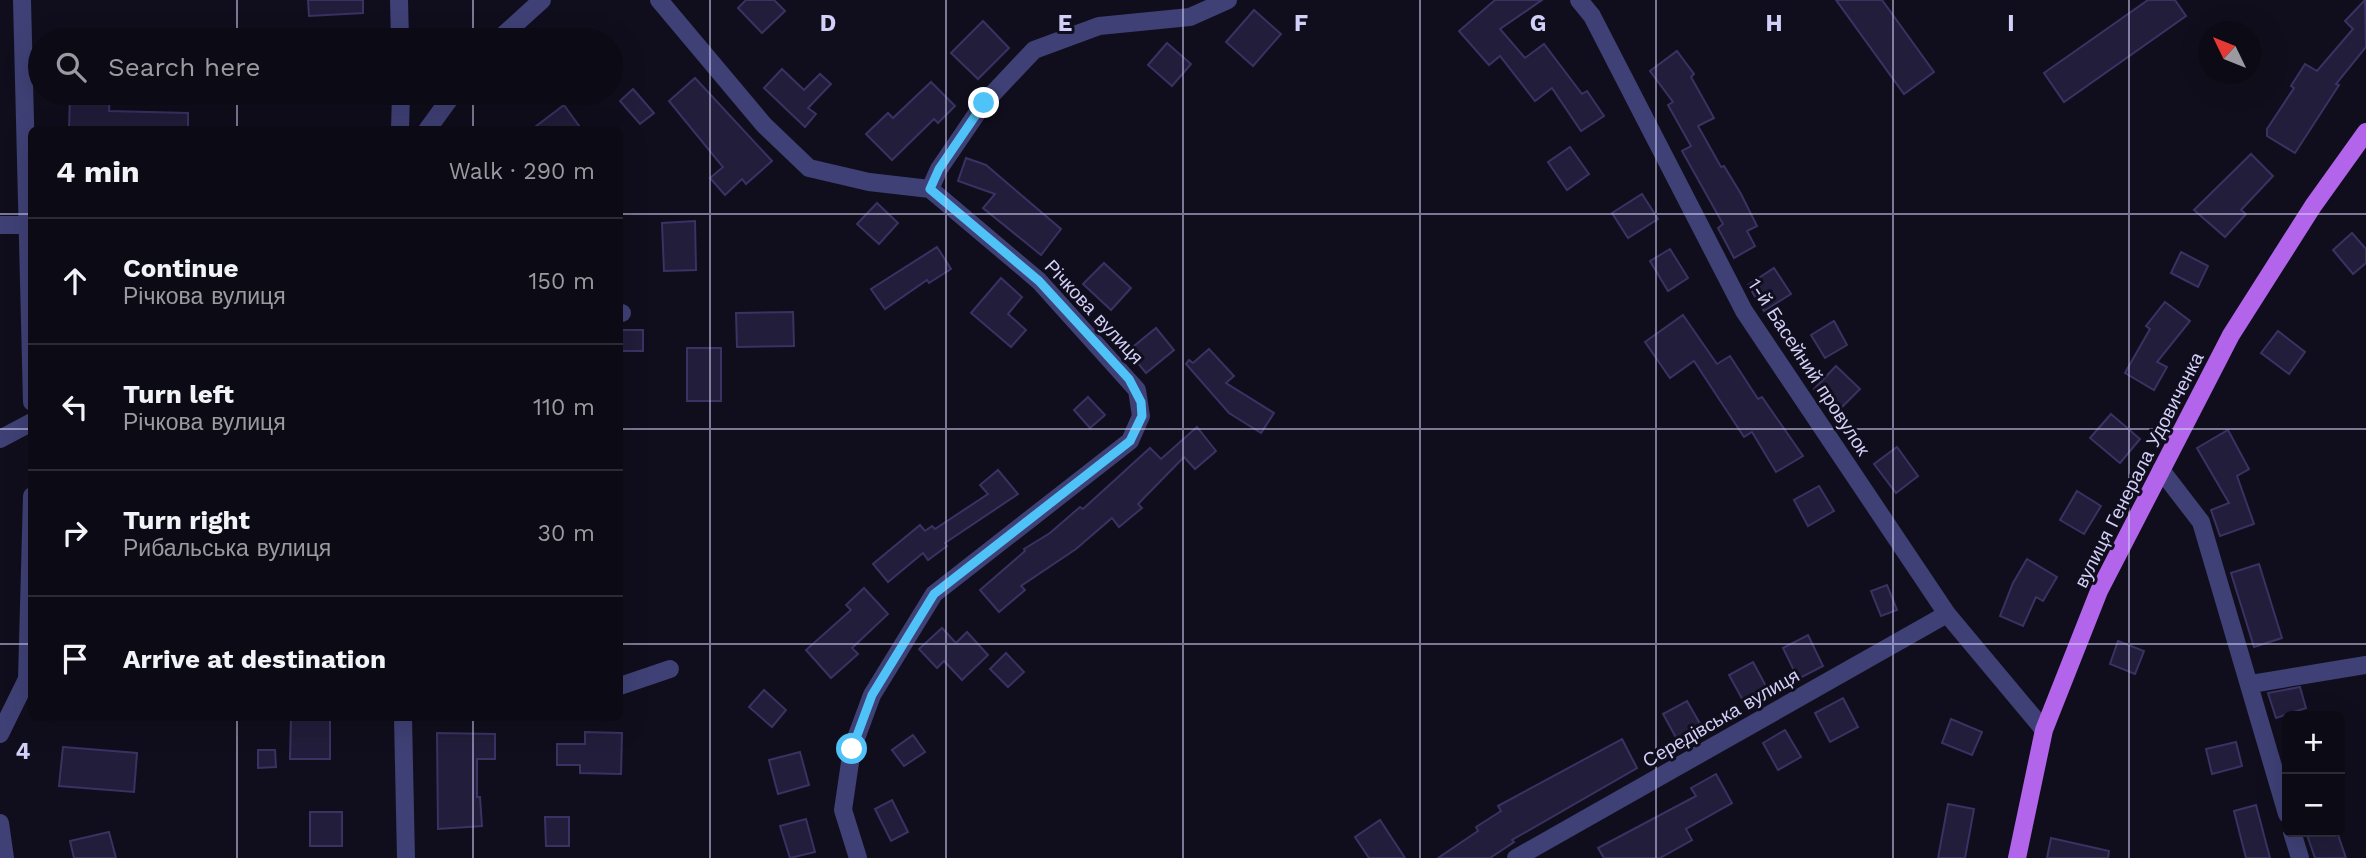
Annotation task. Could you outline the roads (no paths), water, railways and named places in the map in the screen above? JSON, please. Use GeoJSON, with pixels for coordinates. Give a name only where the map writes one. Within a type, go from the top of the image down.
{"type":"FeatureCollection","features":[{"type":"Feature","properties":{"kind":"main road","name":"вулиця Генерала Удовиченка"},"geometry":{"type":"LineString","coordinates":[[2017,858],[2044,730],[2099,591],[2231,335],[2313,206],[2366,132]]}},
{"type":"Feature","properties":{"kind":"street"},"geometry":{"type":"LineString","coordinates":[[22,0],[28,193]]}},
{"type":"Feature","properties":{"kind":"street"},"geometry":{"type":"LineString","coordinates":[[399,0],[400,28]]}},
{"type":"Feature","properties":{"kind":"street"},"geometry":{"type":"LineString","coordinates":[[511,28],[542,0]]}},
{"type":"Feature","properties":{"kind":"street"},"geometry":{"type":"LineString","coordinates":[[659,0],[764,125],[809,167],[869,182],[930,189],[939,169],[984,103],[1034,50],[1099,26],[1190,17],[1228,0]]}},
{"type":"Feature","properties":{"kind":"street","name":"1-й Басейний провулок"},"geometry":{"type":"LineString","coordinates":[[1579,0],[1592,16],[1744,312],[1947,614],[2044,730]]}},
{"type":"Feature","properties":{"kind":"street"},"geometry":{"type":"LineString","coordinates":[[400,126],[401,105]]}},
{"type":"Feature","properties":{"kind":"street"},"geometry":{"type":"LineString","coordinates":[[430,126],[445,105]]}},
{"type":"Feature","properties":{"kind":"street","name":"Річкова вулиця"},"geometry":{"type":"LineString","coordinates":[[858,858],[843,810],[852,749],[872,695],[934,594],[1130,441],[1142,416],[1141,402],[1129,379],[1039,281],[930,189]]}},
{"type":"Feature","properties":{"kind":"street"},"geometry":{"type":"LineString","coordinates":[[0,225],[28,225]]}},
{"type":"Feature","properties":{"kind":"street"},"geometry":{"type":"LineString","coordinates":[[0,439],[28,424]]}},
{"type":"Feature","properties":{"kind":"street"},"geometry":{"type":"LineString","coordinates":[[2161,470],[2201,522],[2282,796]]}},
{"type":"Feature","properties":{"kind":"street","name":"Середівська вулиця"},"geometry":{"type":"LineString","coordinates":[[1516,858],[1947,614]]}},
{"type":"Feature","properties":{"kind":"street"},"geometry":{"type":"LineString","coordinates":[[0,734],[27,679],[28,642]]}},
{"type":"Feature","properties":{"kind":"street"},"geometry":{"type":"LineString","coordinates":[[2251,684],[2366,665]]}},
{"type":"Feature","properties":{"kind":"street"},"geometry":{"type":"LineString","coordinates":[[623,685],[670,669]]}},
{"type":"Feature","properties":{"kind":"street"},"geometry":{"type":"LineString","coordinates":[[403,721],[406,858]]}},
{"type":"Feature","properties":{"kind":"street"},"geometry":{"type":"LineString","coordinates":[[0,823],[5,858]]}},
{"type":"Feature","properties":{"kind":"street"},"geometry":{"type":"LineString","coordinates":[[2294,837],[2300,858]]}}]}
